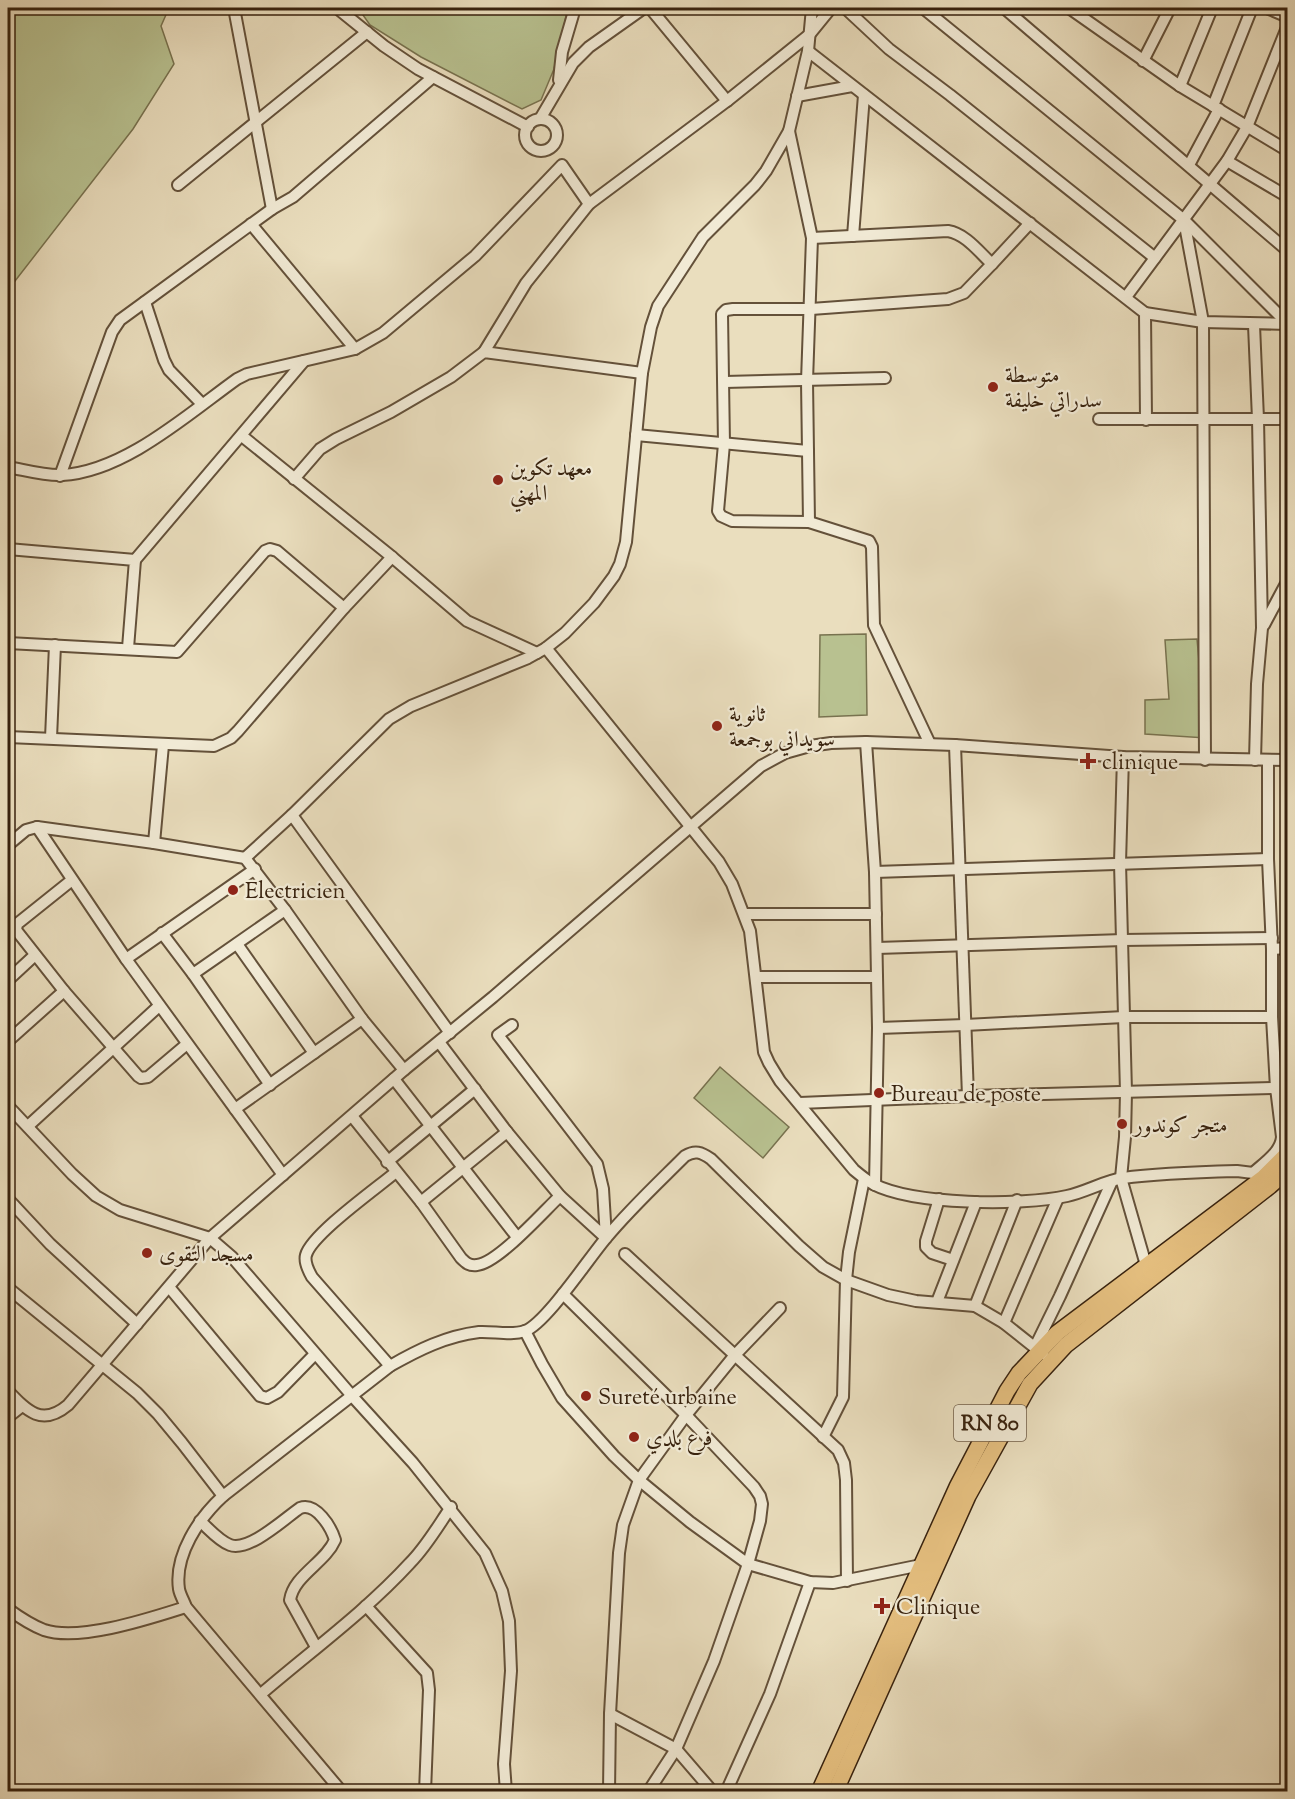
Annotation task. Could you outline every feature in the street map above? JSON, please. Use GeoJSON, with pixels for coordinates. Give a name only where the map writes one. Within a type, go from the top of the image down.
{"type":"FeatureCollection","features":[{"type":"Feature","properties":{"kind":"main road","name":"RN 80"},"geometry":{"type":"LineString","coordinates":[[819,1791],[957,1487],[1007,1391],[1019,1373],[1042,1352],[1057,1333],[1287,1153]]}},
{"type":"Feature","properties":{"kind":"main road","name":"RN 80"},"geometry":{"type":"LineString","coordinates":[[1042,1352],[1066,1345],[1270,1186],[1287,1170]]}},
{"type":"Feature","properties":{"kind":"main road","name":"RN 80"},"geometry":{"type":"LineString","coordinates":[[835,1791],[968,1496],[1030,1384],[1042,1352]]}},
{"type":"Feature","properties":{"kind":"street"},"geometry":{"type":"LineString","coordinates":[[234,8],[272,209]]}},
{"type":"Feature","properties":{"kind":"street"},"geometry":{"type":"LineString","coordinates":[[337,8],[384,46],[433,77],[528,127]]}},
{"type":"Feature","properties":{"kind":"street"},"geometry":{"type":"LineString","coordinates":[[558,87],[562,52],[575,8]]}},
{"type":"Feature","properties":{"kind":"street"},"geometry":{"type":"LineString","coordinates":[[540,119],[573,63],[590,47],[644,8]]}},
{"type":"Feature","properties":{"kind":"street"},"geometry":{"type":"LineString","coordinates":[[650,8],[727,101]]}},
{"type":"Feature","properties":{"kind":"street"},"geometry":{"type":"LineString","coordinates":[[245,858],[379,727],[398,712],[542,651],[587,611],[614,576],[626,542],[642,373],[651,327],[664,297],[703,237],[755,184],[789,131],[808,51],[812,8]]}},
{"type":"Feature","properties":{"kind":"street"},"geometry":{"type":"LineString","coordinates":[[294,479],[320,449],[451,377],[484,352],[526,283],[589,204],[727,101],[809,35],[831,8]]}},
{"type":"Feature","properties":{"kind":"street"},"geometry":{"type":"LineString","coordinates":[[845,8],[889,49],[1155,258]]}},
{"type":"Feature","properties":{"kind":"street"},"geometry":{"type":"LineString","coordinates":[[923,8],[1184,220],[1287,324]]}},
{"type":"Feature","properties":{"kind":"street"},"geometry":{"type":"LineString","coordinates":[[1004,8],[1287,251]]}},
{"type":"Feature","properties":{"kind":"street"},"geometry":{"type":"LineString","coordinates":[[1069,8],[1180,86],[1287,151]]}},
{"type":"Feature","properties":{"kind":"street"},"geometry":{"type":"LineString","coordinates":[[1143,61],[1170,8]]}},
{"type":"Feature","properties":{"kind":"street"},"geometry":{"type":"LineString","coordinates":[[1180,86],[1212,8]]}},
{"type":"Feature","properties":{"kind":"street"},"geometry":{"type":"LineString","coordinates":[[1189,165],[1216,108],[1252,8]]}},
{"type":"Feature","properties":{"kind":"street"},"geometry":{"type":"LineString","coordinates":[[1267,8],[1287,16]]}},
{"type":"Feature","properties":{"kind":"street"},"geometry":{"type":"LineString","coordinates":[[1126,297],[1227,161],[1247,127],[1287,25]]}},
{"type":"Feature","properties":{"kind":"street"},"geometry":{"type":"LineString","coordinates":[[178,185],[367,32]]}},
{"type":"Feature","properties":{"kind":"street"},"geometry":{"type":"LineString","coordinates":[[808,51],[1145,313],[1203,322],[1287,324]]}},
{"type":"Feature","properties":{"kind":"street"},"geometry":{"type":"LineString","coordinates":[[60,476],[112,332],[120,321],[251,224],[293,197],[433,77]]}},
{"type":"Feature","properties":{"kind":"street"},"geometry":{"type":"LineString","coordinates":[[797,96],[852,86]]}},
{"type":"Feature","properties":{"kind":"street"},"geometry":{"type":"LineString","coordinates":[[854,236],[864,95]]}},
{"type":"Feature","properties":{"kind":"street"},"geometry":{"type":"LineString","coordinates":[[540,119],[550,121],[556,129],[557,139],[546,150],[533,149],[526,139],[528,127],[540,119]]}},
{"type":"Feature","properties":{"kind":"street"},"geometry":{"type":"LineString","coordinates":[[789,131],[812,238],[807,381],[809,522]]}},
{"type":"Feature","properties":{"kind":"street"},"geometry":{"type":"LineString","coordinates":[[551,147],[589,204]]}},
{"type":"Feature","properties":{"kind":"street"},"geometry":{"type":"LineString","coordinates":[[1227,161],[1287,197]]}},
{"type":"Feature","properties":{"kind":"street"},"geometry":{"type":"LineString","coordinates":[[8,467],[60,476],[91,471],[143,446],[247,374],[355,349],[383,333],[475,256],[562,165]]}},
{"type":"Feature","properties":{"kind":"street"},"geometry":{"type":"LineString","coordinates":[[1184,220],[1203,322],[1205,760]]}},
{"type":"Feature","properties":{"kind":"street"},"geometry":{"type":"LineString","coordinates":[[930,744],[874,625],[870,541],[809,522],[732,520],[721,516],[718,511],[724,444],[722,314],[726,310],[811,309],[948,299],[964,293],[1030,223]]}},
{"type":"Feature","properties":{"kind":"street"},"geometry":{"type":"LineString","coordinates":[[251,224],[355,349]]}},
{"type":"Feature","properties":{"kind":"street"},"geometry":{"type":"LineString","coordinates":[[812,238],[948,231],[957,233],[992,264]]}},
{"type":"Feature","properties":{"kind":"street"},"geometry":{"type":"LineString","coordinates":[[145,302],[169,370],[202,404]]}},
{"type":"Feature","properties":{"kind":"street"},"geometry":{"type":"LineString","coordinates":[[1145,313],[1146,420]]}},
{"type":"Feature","properties":{"kind":"street"},"geometry":{"type":"LineString","coordinates":[[1254,325],[1262,628],[1257,684],[1255,760]]}},
{"type":"Feature","properties":{"kind":"street"},"geometry":{"type":"LineString","coordinates":[[484,352],[642,373]]}},
{"type":"Feature","properties":{"kind":"street"},"geometry":{"type":"LineString","coordinates":[[128,648],[135,560],[304,361]]}},
{"type":"Feature","properties":{"kind":"street"},"geometry":{"type":"LineString","coordinates":[[724,382],[885,378]]}},
{"type":"Feature","properties":{"kind":"street"},"geometry":{"type":"LineString","coordinates":[[1099,419],[1287,419]]}},
{"type":"Feature","properties":{"kind":"street"},"geometry":{"type":"LineString","coordinates":[[636,435],[808,452]]}},
{"type":"Feature","properties":{"kind":"street"},"geometry":{"type":"LineString","coordinates":[[242,436],[392,557],[467,621],[542,651],[719,862],[732,884],[750,931],[764,1052],[769,1063],[780,1081],[854,1170],[875,1185],[912,1196],[976,1202],[1058,1198],[1116,1180],[1237,1171],[1258,1176],[1282,1141],[1272,1017],[1268,760]]}},
{"type":"Feature","properties":{"kind":"street"},"geometry":{"type":"LineString","coordinates":[[8,549],[135,560]]}},
{"type":"Feature","properties":{"kind":"street"},"geometry":{"type":"LineString","coordinates":[[8,643],[177,652],[265,551],[270,549],[277,551],[344,608]]}},
{"type":"Feature","properties":{"kind":"street"},"geometry":{"type":"LineString","coordinates":[[8,737],[214,747],[231,738],[344,608],[392,557]]}},
{"type":"Feature","properties":{"kind":"street"},"geometry":{"type":"LineString","coordinates":[[1262,628],[1287,580]]}},
{"type":"Feature","properties":{"kind":"street"},"geometry":{"type":"LineString","coordinates":[[51,738],[54,645]]}},
{"type":"Feature","properties":{"kind":"street"},"geometry":{"type":"LineString","coordinates":[[866,742],[876,872],[878,1028],[875,1185]]}},
{"type":"Feature","properties":{"kind":"street"},"geometry":{"type":"LineString","coordinates":[[8,1390],[22,1406],[37,1415],[49,1416],[58,1413],[68,1405],[210,1238],[761,766],[785,753],[831,743],[866,742],[955,745],[1123,758],[1287,760]]}},
{"type":"Feature","properties":{"kind":"street"},"geometry":{"type":"LineString","coordinates":[[154,843],[163,745]]}},
{"type":"Feature","properties":{"kind":"street"},"geometry":{"type":"LineString","coordinates":[[955,745],[968,1096]]}},
{"type":"Feature","properties":{"kind":"street"},"geometry":{"type":"LineString","coordinates":[[342,1791],[186,1607],[179,1589],[180,1570],[186,1549],[200,1521],[223,1496],[390,1366],[415,1352],[461,1335],[525,1331],[543,1316],[563,1294],[606,1238],[685,1155],[693,1151],[702,1153],[711,1159],[799,1246],[846,1281],[888,1295],[916,1301],[975,1306],[1004,1323],[1042,1352],[1116,1180],[1125,1137],[1126,1092],[1120,863],[1123,758]]}},
{"type":"Feature","properties":{"kind":"street"},"geometry":{"type":"LineString","coordinates":[[292,814],[450,1033]]}},
{"type":"Feature","properties":{"kind":"street"},"geometry":{"type":"LineString","coordinates":[[37,827],[126,960],[283,1175]]}},
{"type":"Feature","properties":{"kind":"street"},"geometry":{"type":"LineString","coordinates":[[8,845],[26,830],[37,827],[245,858],[362,1019],[404,1070]]}},
{"type":"Feature","properties":{"kind":"street"},"geometry":{"type":"LineString","coordinates":[[876,872],[1268,860]]}},
{"type":"Feature","properties":{"kind":"street"},"geometry":{"type":"LineString","coordinates":[[126,960],[255,869]]}},
{"type":"Feature","properties":{"kind":"street"},"geometry":{"type":"LineString","coordinates":[[72,880],[16,925],[16,930],[64,991],[138,1076],[145,1078],[187,1044]]}},
{"type":"Feature","properties":{"kind":"street"},"geometry":{"type":"LineString","coordinates":[[194,974],[285,910]]}},
{"type":"Feature","properties":{"kind":"street"},"geometry":{"type":"LineString","coordinates":[[745,914],[876,914]]}},
{"type":"Feature","properties":{"kind":"street"},"geometry":{"type":"LineString","coordinates":[[162,933],[194,974],[270,1085]]}},
{"type":"Feature","properties":{"kind":"street"},"geometry":{"type":"LineString","coordinates":[[877,948],[1123,939],[1272,943],[1287,948]]}},
{"type":"Feature","properties":{"kind":"street"},"geometry":{"type":"LineString","coordinates":[[237,944],[314,1053]]}},
{"type":"Feature","properties":{"kind":"street"},"geometry":{"type":"LineString","coordinates":[[8,980],[35,955]]}},
{"type":"Feature","properties":{"kind":"street"},"geometry":{"type":"LineString","coordinates":[[756,977],[877,977]]}},
{"type":"Feature","properties":{"kind":"street"},"geometry":{"type":"LineString","coordinates":[[8,1041],[64,991]]}},
{"type":"Feature","properties":{"kind":"street"},"geometry":{"type":"LineString","coordinates":[[28,1126],[159,1006]]}},
{"type":"Feature","properties":{"kind":"street"},"geometry":{"type":"LineString","coordinates":[[878,1028],[1124,1017],[1272,1017]]}},
{"type":"Feature","properties":{"kind":"street"},"geometry":{"type":"LineString","coordinates":[[235,1109],[362,1019]]}},
{"type":"Feature","properties":{"kind":"street"},"geometry":{"type":"LineString","coordinates":[[512,1025],[498,1035],[597,1164],[603,1190],[606,1238]]}},
{"type":"Feature","properties":{"kind":"street"},"geometry":{"type":"LineString","coordinates":[[439,1042],[507,1132],[560,1196],[606,1238]]}},
{"type":"Feature","properties":{"kind":"street"},"geometry":{"type":"LineString","coordinates":[[394,1079],[517,1237]]}},
{"type":"Feature","properties":{"kind":"street"},"geometry":{"type":"LineString","coordinates":[[800,1103],[1276,1088]]}},
{"type":"Feature","properties":{"kind":"street"},"geometry":{"type":"LineString","coordinates":[[387,1162],[475,1089]]}},
{"type":"Feature","properties":{"kind":"street"},"geometry":{"type":"LineString","coordinates":[[8,1106],[96,1196],[120,1210],[210,1238],[231,1257],[451,1507],[485,1553],[502,1592],[509,1621],[511,1671],[504,1764],[506,1791]]}},
{"type":"Feature","properties":{"kind":"street"},"geometry":{"type":"LineString","coordinates":[[352,1116],[421,1202],[460,1258],[468,1264],[476,1266],[499,1254],[560,1196]]}},
{"type":"Feature","properties":{"kind":"street"},"geometry":{"type":"LineString","coordinates":[[421,1202],[507,1132]]}},
{"type":"Feature","properties":{"kind":"street"},"geometry":{"type":"LineString","coordinates":[[390,1366],[312,1277],[306,1266],[306,1256],[312,1244],[323,1232],[396,1172]]}},
{"type":"Feature","properties":{"kind":"street"},"geometry":{"type":"LineString","coordinates":[[823,1437],[843,1397],[846,1281],[849,1252],[864,1179]]}},
{"type":"Feature","properties":{"kind":"street"},"geometry":{"type":"LineString","coordinates":[[1116,1180],[1146,1265]]}},
{"type":"Feature","properties":{"kind":"street"},"geometry":{"type":"LineString","coordinates":[[1004,1323],[1058,1198]]}},
{"type":"Feature","properties":{"kind":"street"},"geometry":{"type":"LineString","coordinates":[[8,1199],[50,1244],[137,1324]]}},
{"type":"Feature","properties":{"kind":"street"},"geometry":{"type":"LineString","coordinates":[[939,1199],[926,1240],[926,1247],[952,1260]]}},
{"type":"Feature","properties":{"kind":"street"},"geometry":{"type":"LineString","coordinates":[[975,1306],[1017,1200]]}},
{"type":"Feature","properties":{"kind":"street"},"geometry":{"type":"LineString","coordinates":[[937,1302],[976,1202]]}},
{"type":"Feature","properties":{"kind":"street"},"geometry":{"type":"LineString","coordinates":[[625,1254],[838,1450],[844,1463],[847,1581]]}},
{"type":"Feature","properties":{"kind":"street"},"geometry":{"type":"LineString","coordinates":[[169,1287],[260,1396],[267,1398],[278,1392],[315,1354]]}},
{"type":"Feature","properties":{"kind":"street"},"geometry":{"type":"LineString","coordinates":[[8,1288],[158,1414],[223,1496]]}},
{"type":"Feature","properties":{"kind":"street"},"geometry":{"type":"LineString","coordinates":[[563,1294],[686,1415],[754,1487],[762,1504],[760,1521],[748,1564],[714,1661],[676,1749],[648,1791]]}},
{"type":"Feature","properties":{"kind":"street"},"geometry":{"type":"LineString","coordinates":[[609,1791],[610,1714],[619,1553],[623,1525],[639,1480],[686,1415],[735,1355],[780,1308]]}},
{"type":"Feature","properties":{"kind":"street"},"geometry":{"type":"LineString","coordinates":[[525,1331],[562,1398],[590,1431],[639,1480],[690,1522],[748,1564],[810,1582],[833,1583],[921,1565]]}},
{"type":"Feature","properties":{"kind":"street"},"geometry":{"type":"LineString","coordinates":[[8,1417],[22,1406]]}},
{"type":"Feature","properties":{"kind":"street"},"geometry":{"type":"LineString","coordinates":[[200,1521],[224,1542],[232,1546],[242,1546],[257,1539],[300,1508],[311,1507],[318,1513],[332,1531],[335,1540],[326,1555],[293,1587],[290,1600],[316,1647]]}},
{"type":"Feature","properties":{"kind":"street"},"geometry":{"type":"LineString","coordinates":[[261,1694],[366,1606],[411,1563],[451,1507]]}},
{"type":"Feature","properties":{"kind":"street"},"geometry":{"type":"LineString","coordinates":[[726,1791],[770,1694],[810,1582]]}},
{"type":"Feature","properties":{"kind":"street"},"geometry":{"type":"LineString","coordinates":[[366,1606],[427,1673],[429,1690],[424,1791]]}},
{"type":"Feature","properties":{"kind":"street"},"geometry":{"type":"LineString","coordinates":[[8,1610],[46,1631],[66,1633],[103,1630],[186,1607]]}},
{"type":"Feature","properties":{"kind":"street"},"geometry":{"type":"LineString","coordinates":[[610,1714],[676,1749],[713,1791]]}},
{"type":"Feature","properties":{"kind":"green space"},"geometry":{"type":"Polygon","coordinates":[[[8,8],[169,8],[161,26],[174,64],[133,129],[8,290],[8,8]]]}},
{"type":"Feature","properties":{"kind":"green space"},"geometry":{"type":"Polygon","coordinates":[[[358,8],[568,8],[554,69],[541,100],[522,109],[421,57],[370,25],[358,8]]]}},
{"type":"Feature","properties":{"kind":"green space"},"geometry":{"type":"Polygon","coordinates":[[[866,634],[867,715],[819,717],[820,635],[866,634]]]}},
{"type":"Feature","properties":{"kind":"green space"},"geometry":{"type":"Polygon","coordinates":[[[1197,639],[1206,738],[1145,734],[1145,700],[1169,699],[1165,640],[1197,639]]]}},
{"type":"Feature","properties":{"kind":"green space"},"geometry":{"type":"Polygon","coordinates":[[[720,1067],[789,1127],[763,1158],[694,1098],[720,1067]]]}},
{"type":"Feature","properties":{"kind":"place","name":"متوسطة سدراتي خليفة"},"geometry":{"type":"Point","coordinates":[993,387]}},
{"type":"Feature","properties":{"kind":"place","name":"معهد تكوين المهني"},"geometry":{"type":"Point","coordinates":[498,480]}},
{"type":"Feature","properties":{"kind":"place","name":"ثانوية سويداني بوجمعة"},"geometry":{"type":"Point","coordinates":[717,726]}},
{"type":"Feature","properties":{"kind":"place","name":"clinique"},"geometry":{"type":"Point","coordinates":[1088,761]}},
{"type":"Feature","properties":{"kind":"place","name":"Electricien"},"geometry":{"type":"Point","coordinates":[233,890]}},
{"type":"Feature","properties":{"kind":"place","name":"Bureau de poste"},"geometry":{"type":"Point","coordinates":[879,1093]}},
{"type":"Feature","properties":{"kind":"place","name":"متجر كوندور"},"geometry":{"type":"Point","coordinates":[1122,1124]}},
{"type":"Feature","properties":{"kind":"place","name":"مسجد التقوى"},"geometry":{"type":"Point","coordinates":[147,1253]}},
{"type":"Feature","properties":{"kind":"place","name":"Sureté urbaine"},"geometry":{"type":"Point","coordinates":[586,1396]}},
{"type":"Feature","properties":{"kind":"place","name":"فرع بلدي"},"geometry":{"type":"Point","coordinates":[634,1437]}},
{"type":"Feature","properties":{"kind":"place","name":"Clinique"},"geometry":{"type":"Point","coordinates":[882,1606]}}]}
